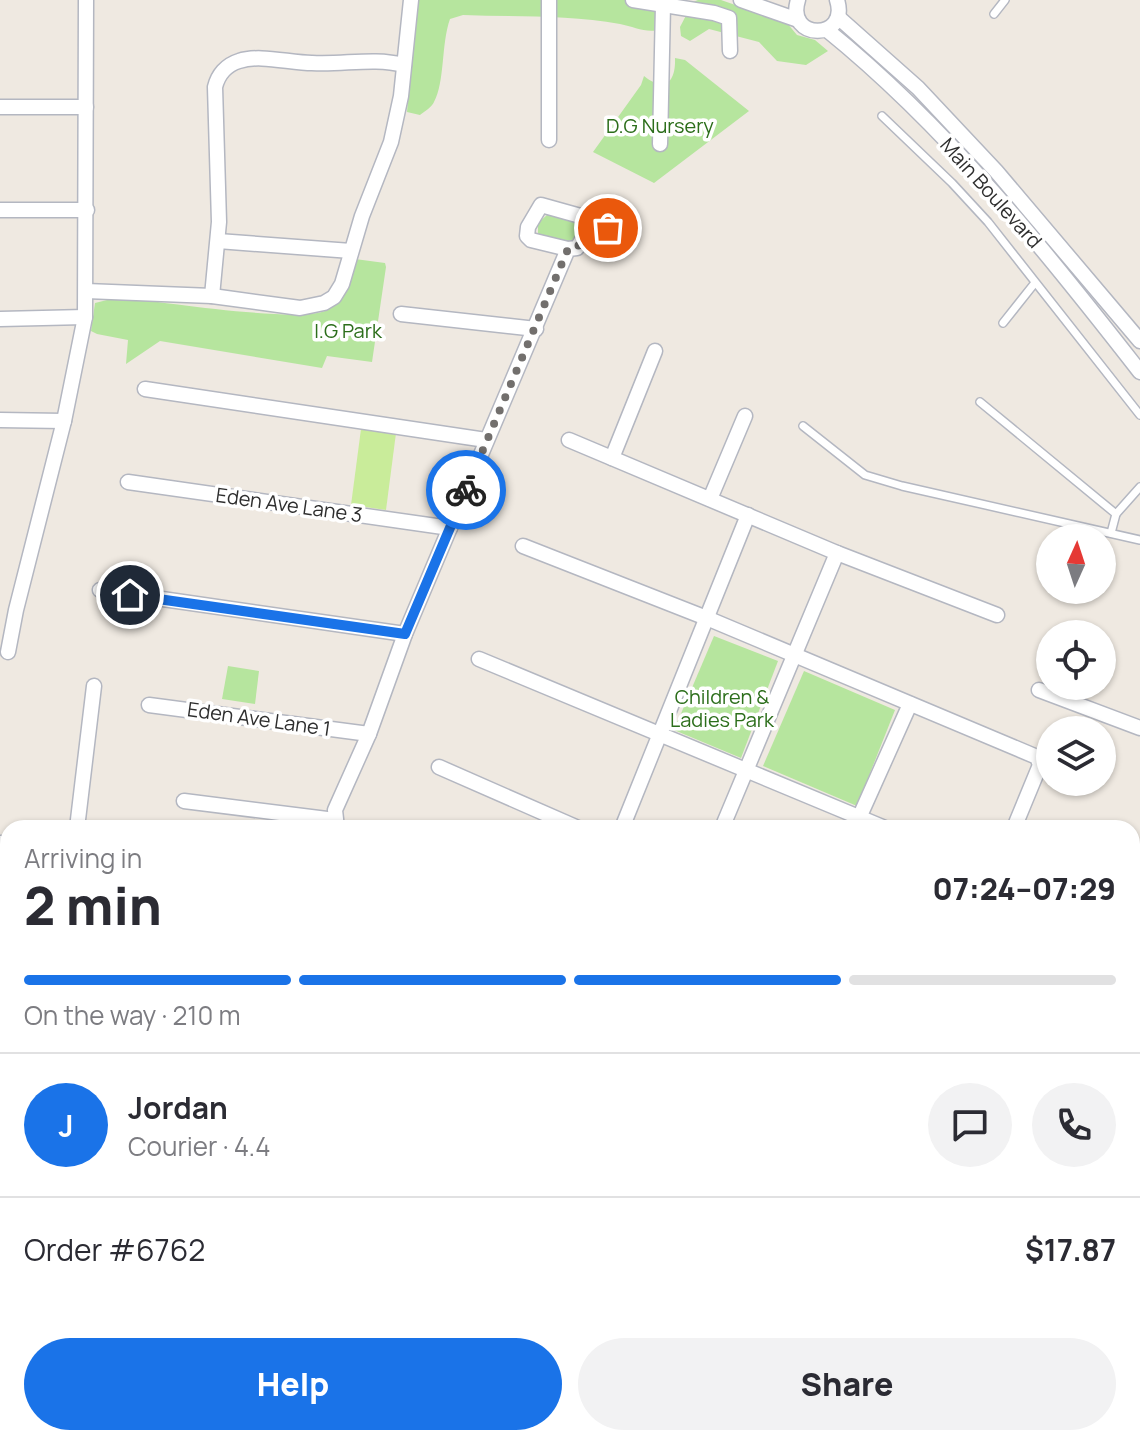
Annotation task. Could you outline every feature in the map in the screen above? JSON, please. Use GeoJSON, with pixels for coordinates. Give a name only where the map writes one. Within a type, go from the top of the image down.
{"type":"FeatureCollection","features":[{"type":"Feature","properties":{"kind":"street"},"geometry":{"type":"LineString","coordinates":[[8,652],[64,421],[85,317],[86,0]]}},
{"type":"Feature","properties":{"kind":"street"},"geometry":{"type":"LineString","coordinates":[[86,291],[212,296],[300,308],[324,303],[334,297],[342,284],[362,216],[391,142],[411,0]]}},
{"type":"Feature","properties":{"kind":"street"},"geometry":{"type":"LineString","coordinates":[[549,0],[549,140]]}},
{"type":"Feature","properties":{"kind":"street"},"geometry":{"type":"LineString","coordinates":[[633,0],[663,5],[686,4],[729,18],[730,51]]}},
{"type":"Feature","properties":{"kind":"street"},"geometry":{"type":"LineString","coordinates":[[741,0],[798,20],[810,30],[827,30],[838,17],[837,0]]}},
{"type":"Feature","properties":{"kind":"street"},"geometry":{"type":"LineString","coordinates":[[797,0],[798,20]]}},
{"type":"Feature","properties":{"kind":"street"},"geometry":{"type":"LineString","coordinates":[[660,144],[663,5]]}},
{"type":"Feature","properties":{"kind":"street","name":"Main Boulevard"},"geometry":{"type":"LineString","coordinates":[[838,17],[918,88],[996,171],[1140,341]]}},
{"type":"Feature","properties":{"kind":"street","name":"Main Boulevard"},"geometry":{"type":"LineString","coordinates":[[827,30],[893,88],[993,192],[1031,234],[1140,372]]}},
{"type":"Feature","properties":{"kind":"street"},"geometry":{"type":"LineString","coordinates":[[212,296],[218,241],[215,87],[218,77],[235,62],[248,58],[325,64],[379,60],[404,65]]}},
{"type":"Feature","properties":{"kind":"street"},"geometry":{"type":"LineString","coordinates":[[0,107],[86,107]]}},
{"type":"Feature","properties":{"kind":"street"},"geometry":{"type":"LineString","coordinates":[[541,205],[584,217],[588,223],[587,232],[577,248],[568,249],[531,240],[527,236],[528,227],[541,205]]}},
{"type":"Feature","properties":{"kind":"street"},"geometry":{"type":"LineString","coordinates":[[0,210],[87,210]]}},
{"type":"Feature","properties":{"kind":"street"},"geometry":{"type":"LineString","coordinates":[[588,223],[627,233]]}},
{"type":"Feature","properties":{"kind":"street"},"geometry":{"type":"LineString","coordinates":[[218,241],[351,251]]}},
{"type":"Feature","properties":{"kind":"street"},"geometry":{"type":"LineString","coordinates":[[331,820],[369,734],[405,634],[568,249]]}},
{"type":"Feature","properties":{"kind":"street"},"geometry":{"type":"LineString","coordinates":[[401,314],[536,329]]}},
{"type":"Feature","properties":{"kind":"street"},"geometry":{"type":"LineString","coordinates":[[0,319],[85,317]]}},
{"type":"Feature","properties":{"kind":"street"},"geometry":{"type":"LineString","coordinates":[[612,458],[655,351]]}},
{"type":"Feature","properties":{"kind":"street"},"geometry":{"type":"LineString","coordinates":[[145,389],[486,440]]}},
{"type":"Feature","properties":{"kind":"street"},"geometry":{"type":"LineString","coordinates":[[710,499],[745,416]]}},
{"type":"Feature","properties":{"kind":"street"},"geometry":{"type":"LineString","coordinates":[[0,420],[64,421]]}},
{"type":"Feature","properties":{"kind":"street"},"geometry":{"type":"LineString","coordinates":[[569,440],[837,553],[997,615]]}},
{"type":"Feature","properties":{"kind":"street","name":"Eden Ave Lane 3"},"geometry":{"type":"LineString","coordinates":[[128,482],[450,528]]}},
{"type":"Feature","properties":{"kind":"street"},"geometry":{"type":"LineString","coordinates":[[625,820],[709,619],[748,515]]}},
{"type":"Feature","properties":{"kind":"street"},"geometry":{"type":"LineString","coordinates":[[523,546],[709,619],[1040,760],[1017,820]]}},
{"type":"Feature","properties":{"kind":"street"},"geometry":{"type":"LineString","coordinates":[[726,820],[837,553]]}},
{"type":"Feature","properties":{"kind":"street"},"geometry":{"type":"LineString","coordinates":[[100,590],[405,634]]}},
{"type":"Feature","properties":{"kind":"street"},"geometry":{"type":"LineString","coordinates":[[0,609],[16,610]]}},
{"type":"Feature","properties":{"kind":"street"},"geometry":{"type":"LineString","coordinates":[[479,659],[864,820]]}},
{"type":"Feature","properties":{"kind":"street"},"geometry":{"type":"LineString","coordinates":[[78,820],[94,686]]}},
{"type":"Feature","properties":{"kind":"street"},"geometry":{"type":"LineString","coordinates":[[1066,700],[1140,728]]}},
{"type":"Feature","properties":{"kind":"street"},"geometry":{"type":"LineString","coordinates":[[859,818],[910,704]]}},
{"type":"Feature","properties":{"kind":"street","name":"Eden Ave Lane 1"},"geometry":{"type":"LineString","coordinates":[[149,705],[369,734]]}},
{"type":"Feature","properties":{"kind":"street"},"geometry":{"type":"LineString","coordinates":[[439,767],[560,820]]}},
{"type":"Feature","properties":{"kind":"street"},"geometry":{"type":"LineString","coordinates":[[184,801],[305,820]]}},
{"type":"Feature","properties":{"kind":"lane"},"geometry":{"type":"LineString","coordinates":[[994,14],[1005,0]]}},
{"type":"Feature","properties":{"kind":"lane"},"geometry":{"type":"LineString","coordinates":[[882,116],[988,222],[1140,415]]}},
{"type":"Feature","properties":{"kind":"lane"},"geometry":{"type":"LineString","coordinates":[[1003,323],[1034,284]]}},
{"type":"Feature","properties":{"kind":"lane"},"geometry":{"type":"LineString","coordinates":[[980,402],[1116,514]]}},
{"type":"Feature","properties":{"kind":"lane"},"geometry":{"type":"LineString","coordinates":[[803,426],[865,475],[1071,524]]}},
{"type":"Feature","properties":{"kind":"lane"},"geometry":{"type":"LineString","coordinates":[[1113,524],[1116,514],[1140,487]]}},
{"type":"Feature","properties":{"kind":"lane"},"geometry":{"type":"LineString","coordinates":[[1116,534],[1140,540]]}},
{"type":"Feature","properties":{"kind":"green space"},"geometry":{"type":"Polygon","coordinates":[[[417,0],[673,0],[662,29],[657,30],[562,18],[463,15],[450,19],[437,94],[432,106],[420,115],[407,112],[417,0]]]}},
{"type":"Feature","properties":{"kind":"green space"},"geometry":{"type":"Polygon","coordinates":[[[721,0],[787,23],[797,35],[815,40],[828,51],[806,65],[777,61],[759,42],[709,29],[690,41],[681,36],[680,27],[693,2],[721,0]]]}},
{"type":"Feature","properties":{"kind":"green space","name":"D.G Nursery"},"geometry":{"type":"Polygon","coordinates":[[[675,58],[685,60],[749,111],[654,183],[593,152],[641,85],[644,76],[658,84],[668,82],[674,73],[675,58]]]}},
{"type":"Feature","properties":{"kind":"green space"},"geometry":{"type":"Polygon","coordinates":[[[547,215],[575,221],[580,228],[575,239],[556,241],[538,234],[538,223],[547,215]]]}},
{"type":"Feature","properties":{"kind":"green space","name":"I.G Park"},"geometry":{"type":"Polygon","coordinates":[[[355,259],[385,263],[386,267],[372,362],[327,356],[322,368],[160,341],[126,364],[128,340],[91,331],[95,303],[119,297],[263,313],[315,313],[329,309],[338,299],[355,259]]]}},
{"type":"Feature","properties":{"kind":"green space"},"geometry":{"type":"Polygon","coordinates":[[[361,429],[396,433],[386,510],[351,505],[361,429]]]}},
{"type":"Feature","properties":{"kind":"green space","name":"Children & Ladies Park"},"geometry":{"type":"Polygon","coordinates":[[[714,636],[778,661],[741,758],[674,730],[714,636]]]}},
{"type":"Feature","properties":{"kind":"green space"},"geometry":{"type":"Polygon","coordinates":[[[228,666],[259,671],[255,704],[222,699],[228,666]]]}},
{"type":"Feature","properties":{"kind":"green space"},"geometry":{"type":"Polygon","coordinates":[[[804,671],[895,710],[857,806],[763,766],[804,671]]]}},
{"type":"Feature","properties":{"kind":"way so far"},"geometry":{"type":"LineString","coordinates":[[466,490],[568,249],[577,248],[587,232],[588,223],[608,228]]}},
{"type":"Feature","properties":{"kind":"route"},"geometry":{"type":"LineString","coordinates":[[130,595],[405,634],[466,490]]}}]}
